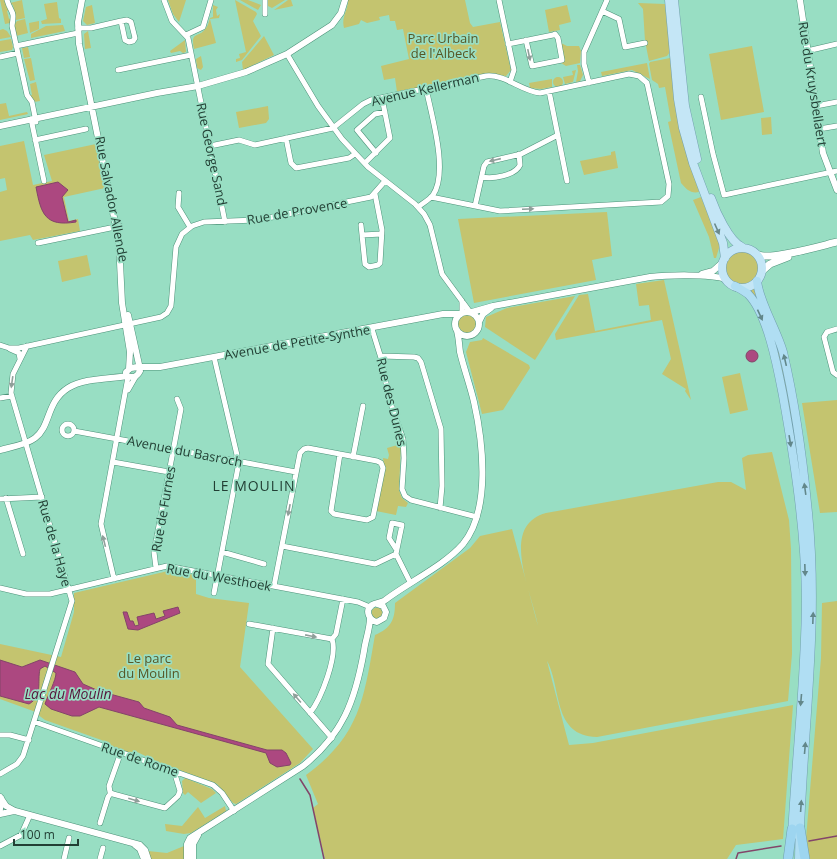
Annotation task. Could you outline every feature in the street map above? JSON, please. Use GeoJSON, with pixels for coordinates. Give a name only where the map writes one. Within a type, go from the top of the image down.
{"type":"FeatureCollection","features":[{"type":"Feature","properties":{"kind":"highway"},"geometry":{"type":"LineString","coordinates":[[757,281],[760,293],[779,339],[787,372],[803,472],[811,542],[813,596],[812,641],[796,829],[789,859]]}},
{"type":"Feature","properties":{"kind":"highway"},"geometry":{"type":"LineString","coordinates":[[735,286],[752,299],[762,320],[774,354],[787,420],[802,524],[805,573],[805,640],[796,829],[801,857]]}},
{"type":"Feature","properties":{"kind":"main road"},"geometry":{"type":"LineString","coordinates":[[669,0],[678,98],[683,128],[692,163],[723,243],[723,272],[726,279],[735,286],[747,287],[757,281],[762,271],[770,264],[816,247]]}},
{"type":"Feature","properties":{"kind":"main road"},"geometry":{"type":"LineString","coordinates":[[674,0],[684,97],[695,152],[716,210],[734,242],[765,257],[776,256],[837,242]]}},
{"type":"Feature","properties":{"kind":"main road"},"geometry":{"type":"LineString","coordinates":[[724,260],[731,250],[742,247]]}},
{"type":"Feature","properties":{"kind":"main road"},"geometry":{"type":"LineString","coordinates":[[759,255],[762,262],[762,271]]}},
{"type":"Feature","properties":{"kind":"street"},"geometry":{"type":"LineString","coordinates":[[7,0],[12,7],[14,18],[12,26],[16,46],[27,95],[32,102],[35,140],[44,181]]}},
{"type":"Feature","properties":{"kind":"street","name":"Rue Salvador Allende"},"geometry":{"type":"LineString","coordinates":[[82,0],[78,31],[85,78],[93,108],[118,226],[121,254],[122,301],[138,370]]}},
{"type":"Feature","properties":{"kind":"street"},"geometry":{"type":"LineString","coordinates":[[164,0],[174,23],[186,35],[203,27],[211,0]]}},
{"type":"Feature","properties":{"kind":"street"},"geometry":{"type":"LineString","coordinates":[[265,0],[265,14]]}},
{"type":"Feature","properties":{"kind":"street"},"geometry":{"type":"LineString","coordinates":[[0,126],[198,86],[242,74],[287,54],[335,22],[342,11],[345,0]]}},
{"type":"Feature","properties":{"kind":"street"},"geometry":{"type":"LineString","coordinates":[[499,0],[514,70],[510,82]]}},
{"type":"Feature","properties":{"kind":"street"},"geometry":{"type":"LineString","coordinates":[[588,83],[584,62],[584,52],[607,0]]}},
{"type":"Feature","properties":{"kind":"street","name":"Rue du Kruysbellaert"},"geometry":{"type":"LineString","coordinates":[[800,0],[823,153],[837,190]]}},
{"type":"Feature","properties":{"kind":"street"},"geometry":{"type":"LineString","coordinates":[[602,11],[619,19],[625,47],[644,43]]}},
{"type":"Feature","properties":{"kind":"street"},"geometry":{"type":"LineString","coordinates":[[16,46],[121,21]]}},
{"type":"Feature","properties":{"kind":"street"},"geometry":{"type":"LineString","coordinates":[[508,44],[526,40],[554,34],[557,36],[562,60],[540,66],[532,66],[526,40]]}},
{"type":"Feature","properties":{"kind":"street","name":"Rue George Sand"},"geometry":{"type":"LineString","coordinates":[[186,35],[201,98],[225,222]]}},
{"type":"Feature","properties":{"kind":"street"},"geometry":{"type":"LineString","coordinates":[[807,50],[837,44]]}},
{"type":"Feature","properties":{"kind":"street"},"geometry":{"type":"LineString","coordinates":[[0,57],[18,53]]}},
{"type":"Feature","properties":{"kind":"street"},"geometry":{"type":"LineString","coordinates":[[287,54],[309,93],[333,128],[355,154],[385,181],[418,207],[429,224],[441,272],[471,312],[477,316],[479,322]]}},
{"type":"Feature","properties":{"kind":"street"},"geometry":{"type":"LineString","coordinates":[[118,70],[191,55]]}},
{"type":"Feature","properties":{"kind":"street","name":"Avenue Kellerman"},"geometry":{"type":"LineString","coordinates":[[333,128],[365,103],[426,88],[487,76],[497,76],[534,92],[549,91],[629,74],[641,77],[648,85],[669,184],[667,198],[655,204],[500,211],[475,206]]}},
{"type":"Feature","properties":{"kind":"street"},"geometry":{"type":"LineString","coordinates":[[418,207],[431,197],[436,189],[440,156],[426,88]]}},
{"type":"Feature","properties":{"kind":"street"},"geometry":{"type":"LineString","coordinates":[[549,91],[568,181]]}},
{"type":"Feature","properties":{"kind":"street"},"geometry":{"type":"LineString","coordinates":[[701,97],[713,154],[724,195],[837,171]]}},
{"type":"Feature","properties":{"kind":"street"},"geometry":{"type":"LineString","coordinates":[[364,163],[376,153],[390,136],[382,98]]}},
{"type":"Feature","properties":{"kind":"street"},"geometry":{"type":"LineString","coordinates":[[816,106],[837,102]]}},
{"type":"Feature","properties":{"kind":"street"},"geometry":{"type":"LineString","coordinates":[[376,153],[357,130],[375,114],[385,112]]}},
{"type":"Feature","properties":{"kind":"street"},"geometry":{"type":"LineString","coordinates":[[0,129],[33,120]]}},
{"type":"Feature","properties":{"kind":"street"},"geometry":{"type":"LineString","coordinates":[[819,129],[837,126]]}},
{"type":"Feature","properties":{"kind":"street"},"geometry":{"type":"LineString","coordinates":[[210,146],[239,140],[255,145],[333,128]]}},
{"type":"Feature","properties":{"kind":"street"},"geometry":{"type":"LineString","coordinates":[[35,140],[86,129]]}},
{"type":"Feature","properties":{"kind":"street"},"geometry":{"type":"LineString","coordinates":[[431,197],[475,206],[484,165],[488,161],[519,154],[558,135]]}},
{"type":"Feature","properties":{"kind":"street"},"geometry":{"type":"LineString","coordinates":[[286,138],[291,163],[296,168],[349,158],[355,154]]}},
{"type":"Feature","properties":{"kind":"street"},"geometry":{"type":"LineString","coordinates":[[482,177],[515,172],[520,165],[519,154]]}},
{"type":"Feature","properties":{"kind":"street"},"geometry":{"type":"LineString","coordinates":[[362,225],[365,263],[370,267],[380,264],[382,234],[374,194],[385,181]]}},
{"type":"Feature","properties":{"kind":"street"},"geometry":{"type":"LineString","coordinates":[[7,347],[27,346],[127,325],[161,317],[169,310],[172,301],[176,247],[182,234],[190,227],[178,207],[179,193]]}},
{"type":"Feature","properties":{"kind":"street","name":"Rue de Provence"},"geometry":{"type":"LineString","coordinates":[[190,227],[204,222],[262,220],[371,197],[374,194]]}},
{"type":"Feature","properties":{"kind":"street"},"geometry":{"type":"LineString","coordinates":[[38,243],[118,226]]}},
{"type":"Feature","properties":{"kind":"street"},"geometry":{"type":"LineString","coordinates":[[362,235],[382,234]]}},
{"type":"Feature","properties":{"kind":"street"},"geometry":{"type":"LineString","coordinates":[[461,313],[647,277],[708,273],[717,268],[724,260]]}},
{"type":"Feature","properties":{"kind":"street"},"geometry":{"type":"LineString","coordinates":[[681,275],[726,279]]}},
{"type":"Feature","properties":{"kind":"street"},"geometry":{"type":"LineString","coordinates":[[187,859],[188,840],[303,766],[332,738],[346,717],[354,697],[370,618],[368,613],[370,608],[384,601],[456,550],[468,537],[477,517],[481,480],[480,442],[474,402],[461,355],[456,329],[455,320],[461,313],[463,304],[459,296]]}},
{"type":"Feature","properties":{"kind":"street"},"geometry":{"type":"LineString","coordinates":[[461,355],[463,342],[467,336],[476,332],[479,322],[487,311],[501,305]]}},
{"type":"Feature","properties":{"kind":"street","name":"Avenue de Petite-Synthe"},"geometry":{"type":"LineString","coordinates":[[138,370],[372,329],[443,314],[461,313]]}},
{"type":"Feature","properties":{"kind":"street","name":"Avenue de Petite-Synthe"},"geometry":{"type":"LineString","coordinates":[[434,317],[448,318],[456,329]]}},
{"type":"Feature","properties":{"kind":"street","name":"Rue Salvador Allende"},"geometry":{"type":"LineString","coordinates":[[127,325],[130,352],[128,373]]}},
{"type":"Feature","properties":{"kind":"street","name":"Rue des Dunes"},"geometry":{"type":"LineString","coordinates":[[372,329],[381,356],[387,391],[400,426],[404,446],[403,492],[411,500],[477,517]]}},
{"type":"Feature","properties":{"kind":"street"},"geometry":{"type":"LineString","coordinates":[[456,329],[462,335],[467,336]]}},
{"type":"Feature","properties":{"kind":"street"},"geometry":{"type":"LineString","coordinates":[[837,329],[828,331],[824,336],[832,371],[837,375]]}},
{"type":"Feature","properties":{"kind":"street"},"geometry":{"type":"LineString","coordinates":[[0,345],[19,353],[20,359]]}},
{"type":"Feature","properties":{"kind":"street","name":"Rue de la Haye"},"geometry":{"type":"LineString","coordinates":[[0,774],[20,762],[29,740],[72,604],[12,396],[12,377],[27,346]]}},
{"type":"Feature","properties":{"kind":"street"},"geometry":{"type":"LineString","coordinates":[[381,356],[416,357],[421,362],[440,429],[442,490],[440,508]]}},
{"type":"Feature","properties":{"kind":"street"},"geometry":{"type":"LineString","coordinates":[[214,357],[238,461],[214,593]]}},
{"type":"Feature","properties":{"kind":"street"},"geometry":{"type":"LineString","coordinates":[[0,450],[34,439],[40,433],[53,404],[65,390],[77,384],[138,370]]}},
{"type":"Feature","properties":{"kind":"street"},"geometry":{"type":"LineString","coordinates":[[128,373],[132,378],[138,370]]}},
{"type":"Feature","properties":{"kind":"street"},"geometry":{"type":"LineString","coordinates":[[125,398],[138,370]]}},
{"type":"Feature","properties":{"kind":"street"},"geometry":{"type":"LineString","coordinates":[[114,579],[101,526],[125,398],[128,373]]}},
{"type":"Feature","properties":{"kind":"street"},"geometry":{"type":"LineString","coordinates":[[0,398],[12,396]]}},
{"type":"Feature","properties":{"kind":"street","name":"Rue de Furnes"},"geometry":{"type":"LineString","coordinates":[[156,568],[154,552],[181,409],[177,399]]}},
{"type":"Feature","properties":{"kind":"street"},"geometry":{"type":"LineString","coordinates":[[353,457],[363,406]]}},
{"type":"Feature","properties":{"kind":"street","name":"Avenue du Basroch"},"geometry":{"type":"LineString","coordinates":[[74,431],[296,472]]}},
{"type":"Feature","properties":{"kind":"street"},"geometry":{"type":"LineString","coordinates":[[274,586],[300,453],[305,448],[340,454],[380,462],[383,466],[373,515],[368,520],[336,514],[331,511],[340,454]]}},
{"type":"Feature","properties":{"kind":"street"},"geometry":{"type":"LineString","coordinates":[[113,462],[169,472]]}},
{"type":"Feature","properties":{"kind":"street"},"geometry":{"type":"LineString","coordinates":[[0,499],[42,497]]}},
{"type":"Feature","properties":{"kind":"street"},"geometry":{"type":"LineString","coordinates":[[6,498],[23,554]]}},
{"type":"Feature","properties":{"kind":"street"},"geometry":{"type":"LineString","coordinates":[[282,546],[373,564],[378,563],[396,552],[402,525],[392,523],[389,538],[396,552],[410,582]]}},
{"type":"Feature","properties":{"kind":"street"},"geometry":{"type":"LineString","coordinates":[[222,552],[264,564]]}},
{"type":"Feature","properties":{"kind":"street","name":"Rue du Westhoek"},"geometry":{"type":"LineString","coordinates":[[0,588],[34,595],[50,594],[167,566],[343,599],[361,603],[370,608]]}},
{"type":"Feature","properties":{"kind":"street"},"geometry":{"type":"LineString","coordinates":[[368,629],[376,622],[385,618],[385,608],[389,597]]}},
{"type":"Feature","properties":{"kind":"street"},"geometry":{"type":"LineString","coordinates":[[310,713],[320,698],[326,680],[333,647],[332,639],[336,634],[343,599]]}},
{"type":"Feature","properties":{"kind":"street"},"geometry":{"type":"LineString","coordinates":[[376,604],[382,605],[385,608]]}},
{"type":"Feature","properties":{"kind":"street"},"geometry":{"type":"LineString","coordinates":[[370,618],[376,622]]}},
{"type":"Feature","properties":{"kind":"street"},"geometry":{"type":"LineString","coordinates":[[249,624],[332,639]]}},
{"type":"Feature","properties":{"kind":"street"},"geometry":{"type":"LineString","coordinates":[[273,628],[267,662],[332,738]]}},
{"type":"Feature","properties":{"kind":"street","name":"Rue de Rome"},"geometry":{"type":"LineString","coordinates":[[34,722],[218,788],[234,811]]}},
{"type":"Feature","properties":{"kind":"street"},"geometry":{"type":"LineString","coordinates":[[0,735],[8,735],[29,740]]}},
{"type":"Feature","properties":{"kind":"street"},"geometry":{"type":"LineString","coordinates":[[100,823],[108,797],[111,793],[109,786],[121,752]]}},
{"type":"Feature","properties":{"kind":"street"},"geometry":{"type":"LineString","coordinates":[[111,793],[165,808],[180,793],[179,784],[174,771]]}},
{"type":"Feature","properties":{"kind":"street"},"geometry":{"type":"LineString","coordinates":[[179,784],[181,778],[185,775]]}},
{"type":"Feature","properties":{"kind":"street"},"geometry":{"type":"LineString","coordinates":[[0,797],[0,809]]}},
{"type":"Feature","properties":{"kind":"street"},"geometry":{"type":"LineString","coordinates":[[0,797],[6,806],[15,811],[142,846],[148,859]]}},
{"type":"Feature","properties":{"kind":"street"},"geometry":{"type":"LineString","coordinates":[[0,814],[15,811]]}},
{"type":"Feature","properties":{"kind":"street"},"geometry":{"type":"LineString","coordinates":[[0,846],[21,835],[30,815]]}},
{"type":"Feature","properties":{"kind":"street"},"geometry":{"type":"LineString","coordinates":[[193,859],[193,844],[198,834]]}},
{"type":"Feature","properties":{"kind":"street"},"geometry":{"type":"LineString","coordinates":[[64,859],[69,838]]}},
{"type":"Feature","properties":{"kind":"street"},"geometry":{"type":"LineString","coordinates":[[126,842],[138,847],[144,859]]}},
{"type":"Feature","properties":{"kind":"street"},"geometry":{"type":"LineString","coordinates":[[100,859],[103,848]]}},
{"type":"Feature","properties":{"kind":"green space"},"geometry":{"type":"Polygon","coordinates":[[[0,0],[5,0],[10,10],[7,11],[9,19],[12,18],[10,23],[5,24],[0,0]]]}},
{"type":"Feature","properties":{"kind":"green space"},"geometry":{"type":"Polygon","coordinates":[[[22,0],[25,18],[16,20],[13,5],[10,3],[22,0]]]}},
{"type":"Feature","properties":{"kind":"green space"},"geometry":{"type":"Polygon","coordinates":[[[168,0],[186,0],[179,22],[173,14],[168,0]]]}},
{"type":"Feature","properties":{"kind":"green space"},"geometry":{"type":"Polygon","coordinates":[[[235,0],[256,12],[257,14],[253,21],[261,36],[242,60],[236,62],[236,59],[240,58],[239,54],[246,52],[235,0]]]}},
{"type":"Feature","properties":{"kind":"green space"},"geometry":{"type":"Polygon","coordinates":[[[240,0],[248,0],[261,5],[258,10],[240,0]]]}},
{"type":"Feature","properties":{"kind":"green space"},"geometry":{"type":"Polygon","coordinates":[[[268,0],[285,0],[272,8],[268,6],[268,0]]]}},
{"type":"Feature","properties":{"kind":"green space"},"geometry":{"type":"Polygon","coordinates":[[[288,0],[291,0],[293,6],[274,10],[288,0]]]}},
{"type":"Feature","properties":{"kind":"green space","name":"Parc Urbain de l'Albeck"},"geometry":{"type":"Polygon","coordinates":[[[348,0],[465,0],[470,23],[473,27],[500,22],[511,70],[506,76],[483,74],[397,92],[395,78],[384,80],[381,66],[409,59],[403,29],[397,30],[395,21],[390,21],[389,15],[379,17],[380,20],[367,23],[361,20],[359,24],[344,28],[343,21],[348,0]]]}},
{"type":"Feature","properties":{"kind":"green space"},"geometry":{"type":"Polygon","coordinates":[[[57,2],[61,23],[42,24],[41,21],[47,19],[44,4],[57,2]]]}},
{"type":"Feature","properties":{"kind":"green space"},"geometry":{"type":"Polygon","coordinates":[[[638,3],[665,4],[670,52],[667,56],[649,61],[645,41],[643,9],[638,3]]]}},
{"type":"Feature","properties":{"kind":"green space"},"geometry":{"type":"Polygon","coordinates":[[[92,5],[95,23],[87,25],[83,21],[86,7],[92,5]]]}},
{"type":"Feature","properties":{"kind":"green space"},"geometry":{"type":"Polygon","coordinates":[[[213,5],[218,7],[216,10],[217,16],[220,14],[219,18],[210,19],[216,43],[194,49],[193,39],[203,31],[210,18],[213,17],[213,5]]]}},
{"type":"Feature","properties":{"kind":"green space"},"geometry":{"type":"Polygon","coordinates":[[[567,5],[571,22],[559,25],[560,30],[549,32],[545,10],[567,5]]]}},
{"type":"Feature","properties":{"kind":"green space"},"geometry":{"type":"Polygon","coordinates":[[[25,19],[28,33],[16,36],[14,25],[17,21],[25,19]]]}},
{"type":"Feature","properties":{"kind":"green space"},"geometry":{"type":"Polygon","coordinates":[[[39,21],[39,29],[30,33],[29,23],[39,21]]]}},
{"type":"Feature","properties":{"kind":"green space"},"geometry":{"type":"Polygon","coordinates":[[[63,25],[65,31],[31,38],[31,34],[46,26],[63,25]]]}},
{"type":"Feature","properties":{"kind":"green space"},"geometry":{"type":"Polygon","coordinates":[[[3,29],[7,31],[11,37],[0,39],[0,30],[3,29]]]}},
{"type":"Feature","properties":{"kind":"green space"},"geometry":{"type":"Polygon","coordinates":[[[88,31],[91,48],[85,49],[84,34],[88,31]]]}},
{"type":"Feature","properties":{"kind":"green space"},"geometry":{"type":"Polygon","coordinates":[[[264,36],[274,55],[243,70],[242,62],[264,36]]]}},
{"type":"Feature","properties":{"kind":"green space"},"geometry":{"type":"Polygon","coordinates":[[[11,39],[13,47],[12,50],[0,52],[0,41],[11,39]]]}},
{"type":"Feature","properties":{"kind":"green space"},"geometry":{"type":"Polygon","coordinates":[[[185,40],[186,52],[183,53],[180,51],[171,53],[170,51],[185,40]]]}},
{"type":"Feature","properties":{"kind":"green space"},"geometry":{"type":"Polygon","coordinates":[[[561,43],[567,46],[579,46],[581,51],[580,63],[566,66],[561,63],[564,56],[561,43]]]}},
{"type":"Feature","properties":{"kind":"green space"},"geometry":{"type":"Polygon","coordinates":[[[752,46],[764,112],[721,120],[709,54],[752,46]]]}},
{"type":"Feature","properties":{"kind":"green space"},"geometry":{"type":"Polygon","coordinates":[[[28,47],[30,57],[24,58],[22,48],[28,47]]]}},
{"type":"Feature","properties":{"kind":"green space"},"geometry":{"type":"Polygon","coordinates":[[[201,56],[203,67],[201,70],[197,68],[196,59],[201,56]]]}},
{"type":"Feature","properties":{"kind":"green space"},"geometry":{"type":"Polygon","coordinates":[[[31,58],[35,80],[30,81],[24,59],[31,58]]]}},
{"type":"Feature","properties":{"kind":"green space"},"geometry":{"type":"Polygon","coordinates":[[[670,58],[681,134],[699,192],[689,190],[681,183],[668,122],[671,121],[665,87],[659,88],[658,84],[652,80],[649,64],[650,62],[670,58]]]}},
{"type":"Feature","properties":{"kind":"green space"},"geometry":{"type":"Polygon","coordinates":[[[647,63],[650,79],[632,70],[602,76],[601,72],[647,63]]]}},
{"type":"Feature","properties":{"kind":"green space"},"geometry":{"type":"Polygon","coordinates":[[[577,65],[580,65],[583,75],[580,81],[576,82],[578,71],[577,65]]]}},
{"type":"Feature","properties":{"kind":"green space"},"geometry":{"type":"Polygon","coordinates":[[[576,70],[573,82],[565,84],[563,77],[573,75],[572,71],[576,70]]]}},
{"type":"Feature","properties":{"kind":"green space"},"geometry":{"type":"Polygon","coordinates":[[[558,77],[563,82],[558,87],[553,82],[558,77]]]}},
{"type":"Feature","properties":{"kind":"green space"},"geometry":{"type":"Polygon","coordinates":[[[552,79],[552,87],[541,89],[530,88],[529,83],[552,79]]]}},
{"type":"Feature","properties":{"kind":"green space"},"geometry":{"type":"Polygon","coordinates":[[[36,82],[40,101],[34,102],[29,95],[32,95],[30,84],[36,82]]]}},
{"type":"Feature","properties":{"kind":"green space"},"geometry":{"type":"Polygon","coordinates":[[[6,103],[9,116],[27,112],[28,114],[0,120],[0,104],[6,103]]]}},
{"type":"Feature","properties":{"kind":"green space"},"geometry":{"type":"Polygon","coordinates":[[[268,106],[269,119],[266,123],[239,128],[236,112],[268,106]]]}},
{"type":"Feature","properties":{"kind":"green space"},"geometry":{"type":"Polygon","coordinates":[[[771,117],[772,134],[762,135],[761,118],[771,117]]]}},
{"type":"Feature","properties":{"kind":"green space"},"geometry":{"type":"Polygon","coordinates":[[[24,141],[33,185],[52,181],[44,155],[96,144],[105,188],[64,197],[69,221],[78,219],[80,231],[33,240],[30,235],[0,241],[0,192],[7,190],[5,178],[0,179],[0,146],[24,141]]]}},
{"type":"Feature","properties":{"kind":"green space"},"geometry":{"type":"Polygon","coordinates":[[[615,151],[618,168],[584,175],[580,161],[611,155],[611,152],[615,151]]]}},
{"type":"Feature","properties":{"kind":"green space"},"geometry":{"type":"Polygon","coordinates":[[[701,197],[721,247],[719,248],[716,258],[714,258],[709,237],[693,200],[701,197]]]}},
{"type":"Feature","properties":{"kind":"green space"},"geometry":{"type":"Polygon","coordinates":[[[607,212],[612,256],[592,260],[596,280],[474,303],[458,219],[607,212]]]}},
{"type":"Feature","properties":{"kind":"green space"},"geometry":{"type":"Polygon","coordinates":[[[743,251],[755,256],[760,268],[755,280],[743,285],[731,280],[726,268],[731,256],[743,251]]]}},
{"type":"Feature","properties":{"kind":"green space"},"geometry":{"type":"Polygon","coordinates":[[[87,255],[91,275],[62,282],[58,261],[87,255]]]}},
{"type":"Feature","properties":{"kind":"green space"},"geometry":{"type":"Polygon","coordinates":[[[664,280],[691,400],[685,391],[686,389],[662,374],[671,359],[662,320],[556,340],[555,334],[579,295],[588,294],[595,331],[651,320],[649,305],[639,306],[636,284],[664,280]]]}},
{"type":"Feature","properties":{"kind":"green space"},"geometry":{"type":"Polygon","coordinates":[[[756,286],[775,338],[790,399],[808,533],[778,359],[748,289],[756,286]]]}},
{"type":"Feature","properties":{"kind":"green space"},"geometry":{"type":"Polygon","coordinates":[[[575,296],[535,360],[485,327],[486,317],[507,308],[575,296]]]}},
{"type":"Feature","properties":{"kind":"green space"},"geometry":{"type":"Polygon","coordinates":[[[467,315],[471,316],[475,320],[475,328],[471,332],[467,333],[463,332],[459,328],[458,324],[459,320],[463,316],[467,315]]]}},
{"type":"Feature","properties":{"kind":"green space"},"geometry":{"type":"Polygon","coordinates":[[[483,338],[529,365],[530,368],[503,410],[482,414],[466,352],[470,342],[482,340],[483,338]]]}},
{"type":"Feature","properties":{"kind":"green space"},"geometry":{"type":"Polygon","coordinates":[[[740,373],[748,410],[730,414],[722,377],[740,373]]]}},
{"type":"Feature","properties":{"kind":"green space"},"geometry":{"type":"Polygon","coordinates":[[[837,400],[837,512],[820,513],[802,403],[837,400]]]}},
{"type":"Feature","properties":{"kind":"green space"},"geometry":{"type":"Polygon","coordinates":[[[401,444],[399,490],[402,498],[408,503],[406,507],[398,506],[396,515],[376,511],[384,466],[383,458],[388,459],[389,455],[387,448],[401,444]]]}},
{"type":"Feature","properties":{"kind":"green space"},"geometry":{"type":"Polygon","coordinates":[[[772,452],[789,520],[791,549],[792,654],[788,701],[597,737],[583,735],[572,728],[565,720],[552,672],[547,661],[569,745],[593,743],[793,705],[783,839],[736,845],[727,859],[325,859],[313,808],[318,804],[306,775],[324,760],[338,745],[349,729],[363,696],[375,635],[391,623],[395,603],[470,548],[480,536],[512,529],[538,626],[522,562],[521,546],[524,532],[532,520],[546,513],[718,482],[731,482],[746,490],[742,458],[748,455],[772,452]]]}},
{"type":"Feature","properties":{"kind":"green space","name":"Le parc du Moulin"},"geometry":{"type":"Polygon","coordinates":[[[168,571],[196,575],[196,594],[209,598],[249,603],[240,667],[313,749],[300,763],[236,804],[233,803],[217,784],[158,762],[135,751],[133,754],[106,745],[107,742],[45,720],[33,711],[0,699],[0,644],[61,657],[74,612],[74,593],[168,571]]]}},
{"type":"Feature","properties":{"kind":"green space"},"geometry":{"type":"Polygon","coordinates":[[[837,601],[837,859],[810,859],[807,853],[806,839],[821,658],[822,603],[837,601]]]}},
{"type":"Feature","properties":{"kind":"green space"},"geometry":{"type":"Polygon","coordinates":[[[375,608],[379,608],[381,609],[381,617],[375,618],[372,615],[372,611],[375,608]]]}},
{"type":"Feature","properties":{"kind":"green space"},"geometry":{"type":"Polygon","coordinates":[[[185,778],[212,789],[216,793],[201,803],[188,792],[185,795],[183,793],[182,781],[185,778]]]}},
{"type":"Feature","properties":{"kind":"green space"},"geometry":{"type":"Polygon","coordinates":[[[225,806],[226,811],[191,833],[184,834],[166,831],[165,824],[182,826],[198,807],[205,818],[225,806]]]}},
{"type":"Feature","properties":{"kind":"green space"},"geometry":{"type":"Polygon","coordinates":[[[184,846],[186,859],[149,859],[148,851],[167,853],[184,846]]]}},
{"type":"Feature","properties":{"kind":"water"},"geometry":{"type":"Polygon","coordinates":[[[58,182],[68,190],[62,197],[68,222],[76,220],[76,222],[66,223],[51,220],[46,216],[40,205],[36,187],[58,182]]]}},
{"type":"Feature","properties":{"kind":"water"},"geometry":{"type":"Polygon","coordinates":[[[752,350],[756,352],[758,356],[756,360],[752,362],[748,360],[746,356],[748,352],[752,350]]]}},
{"type":"Feature","properties":{"kind":"water"},"geometry":{"type":"Polygon","coordinates":[[[178,607],[180,613],[138,630],[128,629],[123,612],[127,612],[130,621],[133,621],[135,626],[139,625],[137,617],[154,613],[156,619],[165,616],[163,611],[178,607]]]}},
{"type":"Feature","properties":{"kind":"water","name":"Lac du Moulin"},"geometry":{"type":"Polygon","coordinates":[[[0,660],[22,667],[40,660],[75,672],[83,684],[99,691],[139,702],[144,708],[170,717],[177,725],[267,750],[282,750],[286,753],[291,763],[290,765],[277,767],[270,763],[266,753],[99,707],[80,716],[72,716],[51,709],[45,704],[56,673],[45,666],[40,669],[38,693],[29,704],[0,696],[0,660]]]}},
{"type":"Feature","properties":{"kind":"waterway"},"geometry":{"type":"LineString","coordinates":[[300,779],[310,795],[324,859]]}},
{"type":"Feature","properties":{"kind":"waterway"},"geometry":{"type":"LineString","coordinates":[[809,841],[837,836]]}},
{"type":"Feature","properties":{"kind":"waterway"},"geometry":{"type":"LineString","coordinates":[[736,859],[738,853],[781,846]]}},
{"type":"Feature","properties":{"kind":"district","name":"LE MOULIN"},"geometry":{"type":"Point","coordinates":[254,486]}}]}
